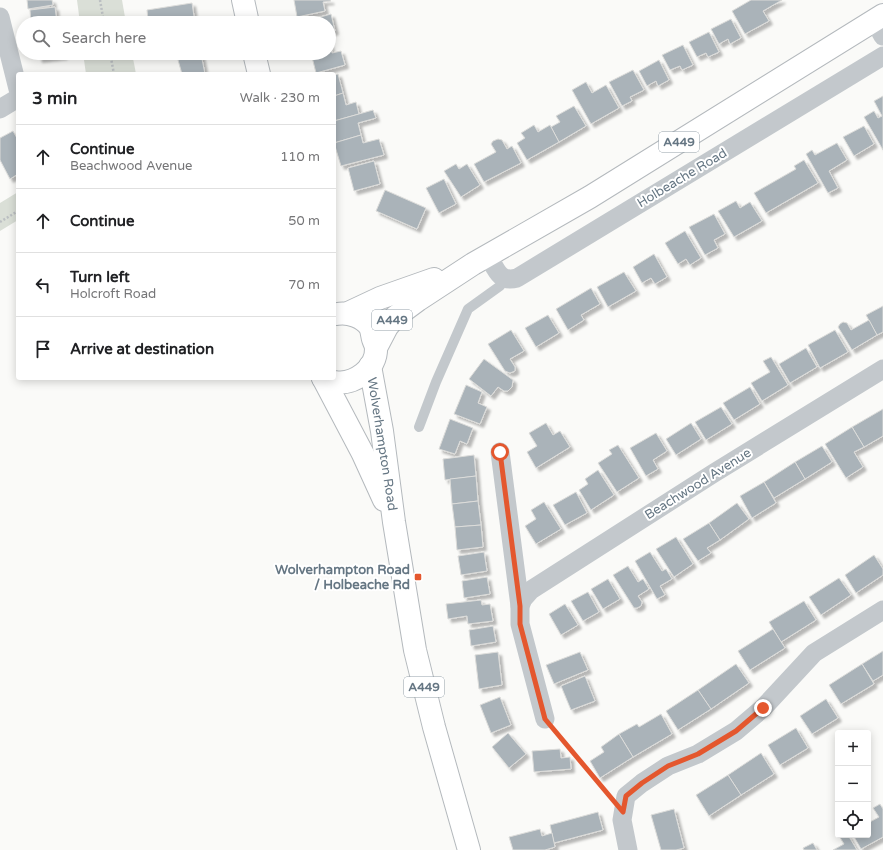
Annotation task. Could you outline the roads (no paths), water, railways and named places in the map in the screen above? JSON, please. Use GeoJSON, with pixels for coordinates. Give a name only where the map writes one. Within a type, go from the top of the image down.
{"type":"FeatureCollection","features":[{"type":"Feature","properties":{"kind":"highway"},"geometry":{"type":"LineString","coordinates":[[243,0],[246,16]]}},
{"type":"Feature","properties":{"kind":"highway","name":"A449"},"geometry":{"type":"LineString","coordinates":[[373,357],[386,327],[395,317],[412,304],[481,260],[590,197],[880,24]]}},
{"type":"Feature","properties":{"kind":"highway"},"geometry":{"type":"LineString","coordinates":[[256,60],[259,72]]}},
{"type":"Feature","properties":{"kind":"highway","name":"A449"},"geometry":{"type":"LineString","coordinates":[[340,309],[380,298],[481,260]]}},
{"type":"Feature","properties":{"kind":"highway","name":"Wolverhampton Road"},"geometry":{"type":"LineString","coordinates":[[340,309],[363,320],[370,328],[394,522],[415,650],[434,727],[469,850]]}},
{"type":"Feature","properties":{"kind":"highway"},"geometry":{"type":"LineString","coordinates":[[329,380],[335,382],[348,381],[361,376],[373,357]]}},
{"type":"Feature","properties":{"kind":"highway","name":"Wolverhampton Road"},"geometry":{"type":"LineString","coordinates":[[324,380],[363,454],[394,522]]}},
{"type":"Feature","properties":{"kind":"street"},"geometry":{"type":"LineString","coordinates":[[0,17],[16,81]]}},
{"type":"Feature","properties":{"kind":"street","name":"Holbeache Road"},"geometry":{"type":"LineString","coordinates":[[504,279],[510,280],[517,278],[883,56]]}},
{"type":"Feature","properties":{"kind":"street"},"geometry":{"type":"LineString","coordinates":[[0,109],[16,99]]}},
{"type":"Feature","properties":{"kind":"street"},"geometry":{"type":"LineString","coordinates":[[481,260],[504,279]]}},
{"type":"Feature","properties":{"kind":"street","name":"Beachwood Avenue"},"geometry":{"type":"LineString","coordinates":[[520,606],[523,599],[531,590],[714,473],[883,369]]}},
{"type":"Feature","properties":{"kind":"street"},"geometry":{"type":"LineString","coordinates":[[500,452],[520,606],[520,624],[545,719]]}},
{"type":"Feature","properties":{"kind":"street"},"geometry":{"type":"LineString","coordinates":[[628,850],[622,820],[626,796],[642,783],[668,766],[698,754],[736,731],[763,708],[814,653],[883,610]]}},
{"type":"Feature","properties":{"kind":"lane"},"geometry":{"type":"LineString","coordinates":[[419,427],[436,382],[468,309],[500,286],[504,279]]}},
{"type":"Feature","properties":{"kind":"place","name":"Wolverhampton Road / Holbeache Rd"},"geometry":{"type":"Point","coordinates":[418,577]}}]}
